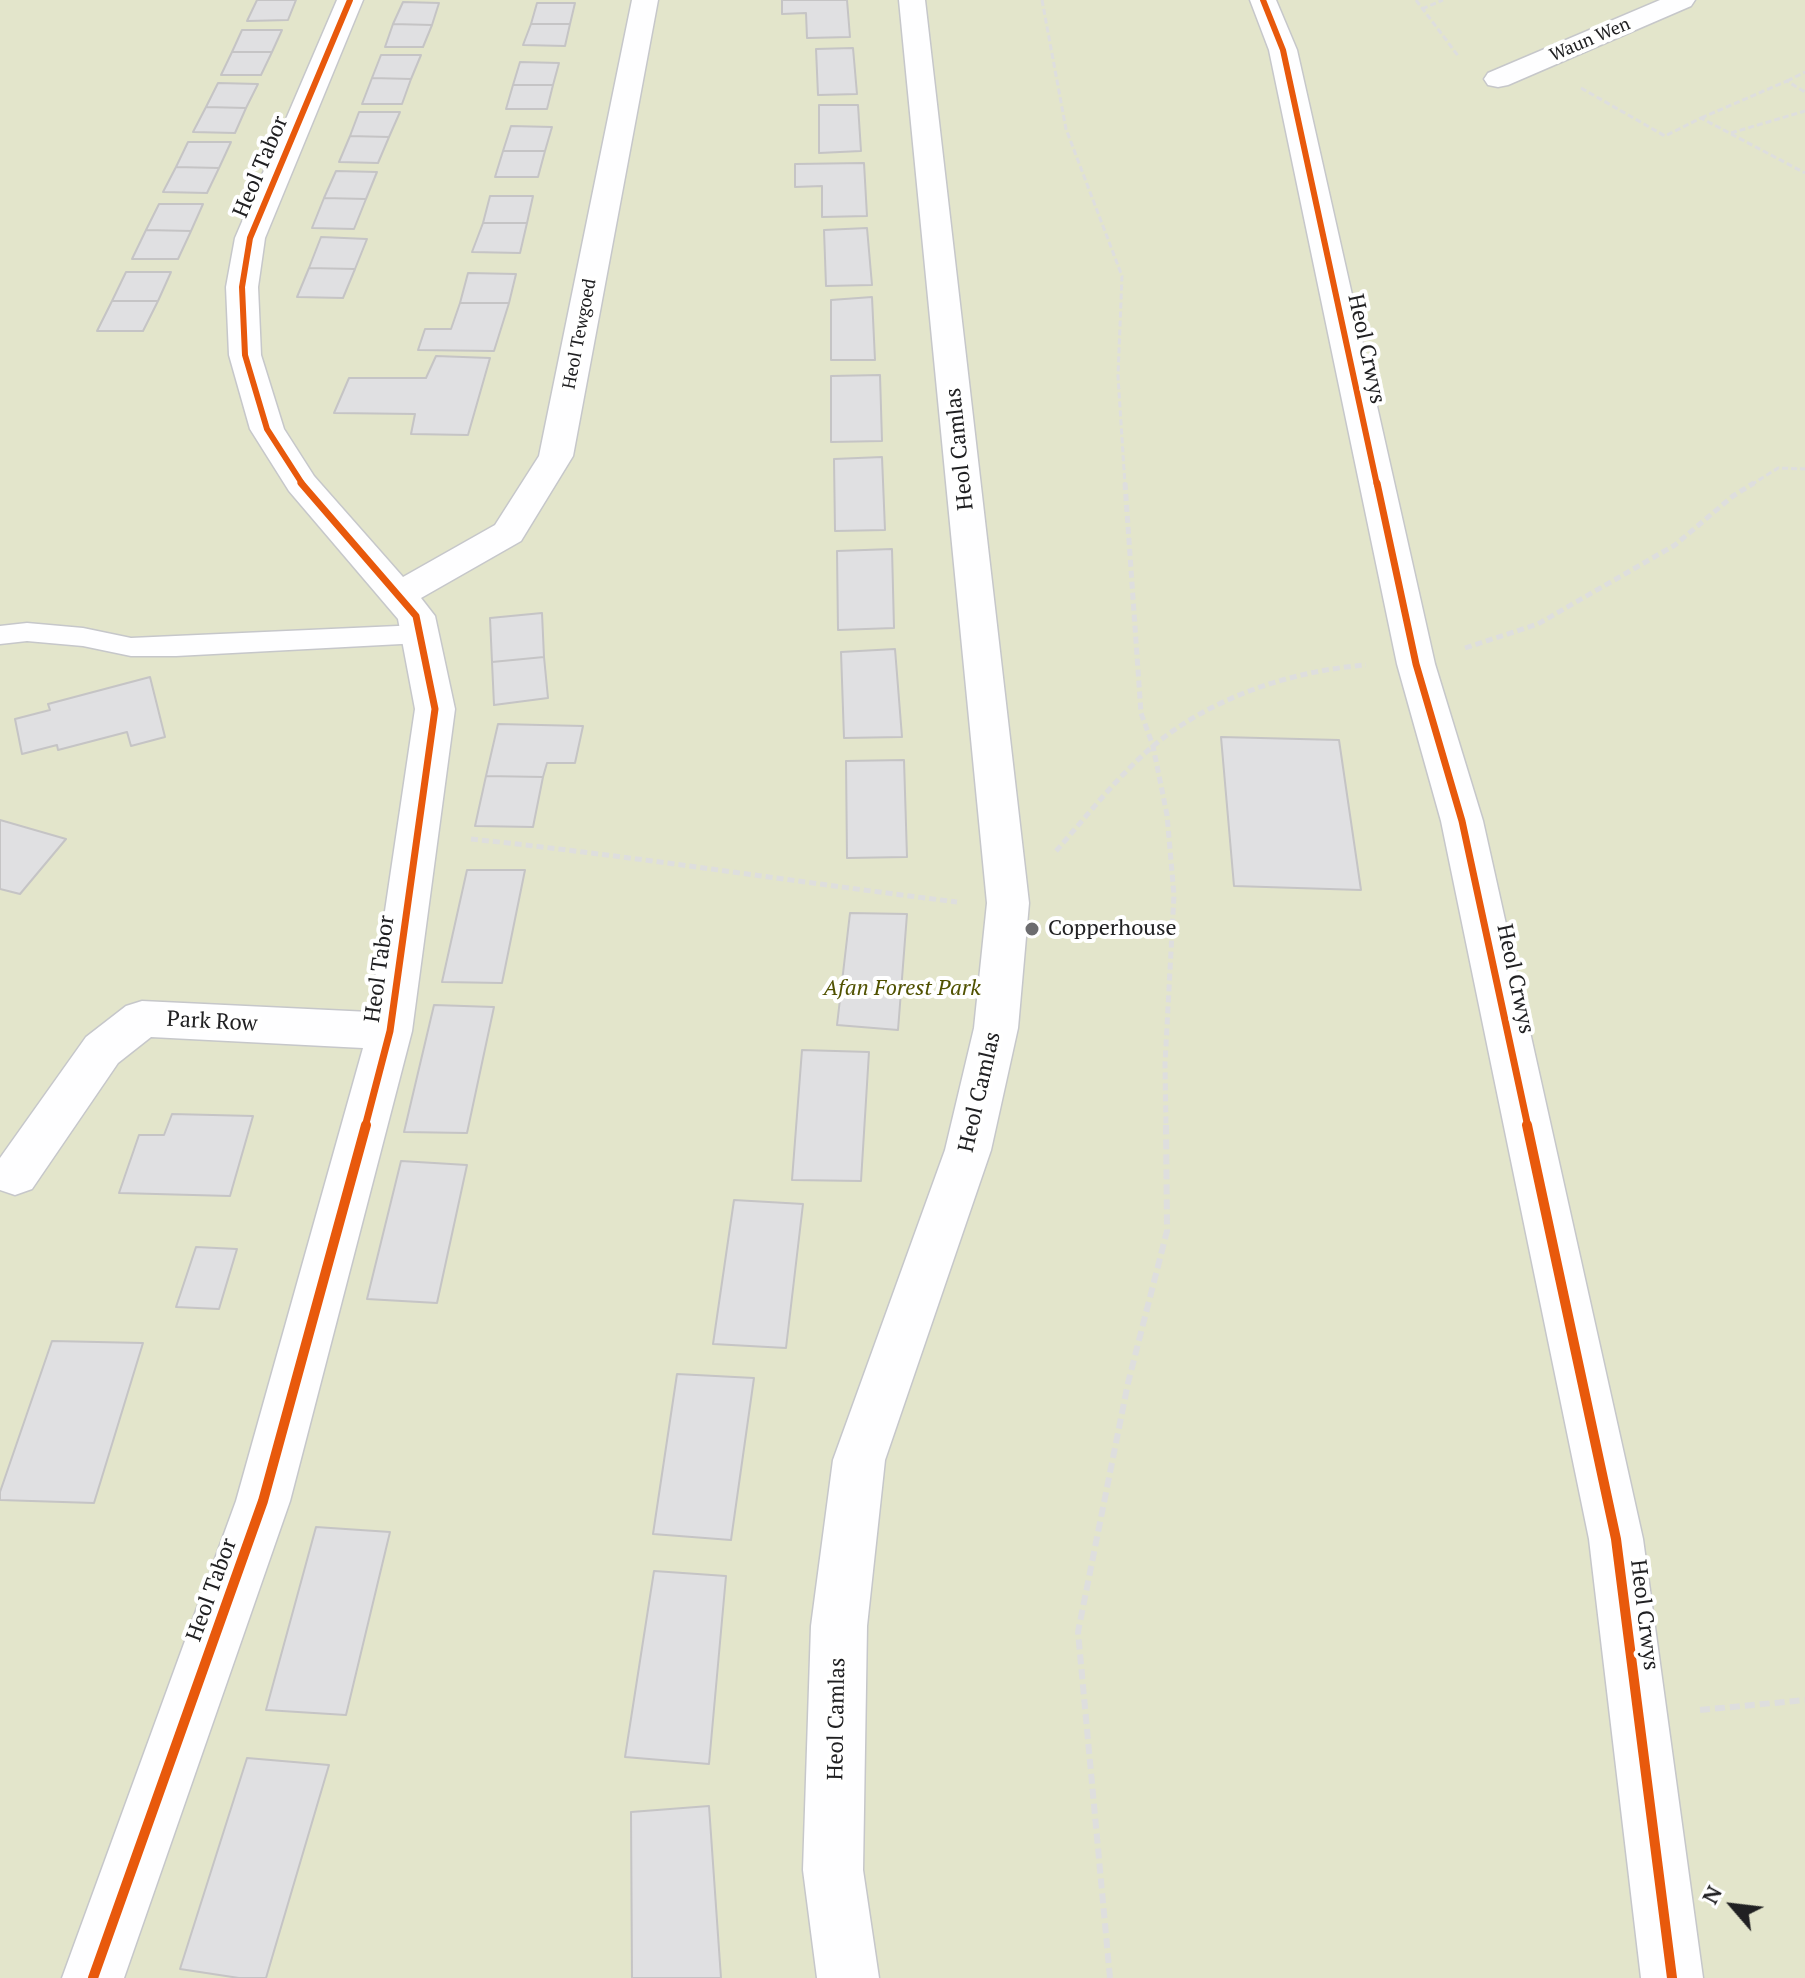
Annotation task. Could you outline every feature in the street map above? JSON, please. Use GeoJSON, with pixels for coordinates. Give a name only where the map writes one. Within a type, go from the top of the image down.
{"type":"FeatureCollection","features":[{"type":"Feature","properties":{"kind":"street","name":"Heol Tabor"},"geometry":{"type":"LineString","coordinates":[[93,1978],[263,1501],[390,1031],[435,709],[416,616],[301,483],[267,429],[245,355],[242,287],[250,238],[350,0]]}},
{"type":"Feature","properties":{"kind":"street","name":"Heol Tewgoed"},"geometry":{"type":"LineString","coordinates":[[399,595],[508,533],[556,456],[645,0]]}},
{"type":"Feature","properties":{"kind":"street","name":"Heol Camlas"},"geometry":{"type":"LineString","coordinates":[[848,1978],[833,1870],[839,1626],[859,1460],[968,1150],[996,1028],[1008,903],[912,0]]}},
{"type":"Feature","properties":{"kind":"street","name":"Heol Crwys"},"geometry":{"type":"LineString","coordinates":[[1263,0],[1283,50],[1416,664],[1462,821],[1616,1539],[1672,1978]]}},
{"type":"Feature","properties":{"kind":"street","name":"Waun Wen"},"geometry":{"type":"LineString","coordinates":[[1498,79],[1682,0]]}},
{"type":"Feature","properties":{"kind":"street","name":"Park Row"},"geometry":{"type":"LineString","coordinates":[[15,1175],[102,1050],[142,1019],[390,1031]]}},
{"type":"Feature","properties":{"kind":"lane"},"geometry":{"type":"LineString","coordinates":[[0,635],[27,632],[83,637],[131,647],[176,647],[420,634]]}},
{"type":"Feature","properties":{"kind":"path"},"geometry":{"type":"LineString","coordinates":[[1042,0],[1066,129],[1122,276],[1118,376],[1141,713],[1153,746],[1167,815],[1174,895],[1165,1064],[1167,1231],[1128,1383],[1078,1632],[1110,1978]]}},
{"type":"Feature","properties":{"kind":"path"},"geometry":{"type":"LineString","coordinates":[[1416,0],[1453,53],[1498,79]]}},
{"type":"Feature","properties":{"kind":"path"},"geometry":{"type":"LineString","coordinates":[[1422,9],[1443,0]]}},
{"type":"Feature","properties":{"kind":"path"},"geometry":{"type":"LineString","coordinates":[[1577,86],[1665,136],[1805,72]]}},
{"type":"Feature","properties":{"kind":"path"},"geometry":{"type":"LineString","coordinates":[[1787,81],[1805,92]]}},
{"type":"Feature","properties":{"kind":"path"},"geometry":{"type":"LineString","coordinates":[[1730,134],[1805,111]]}},
{"type":"Feature","properties":{"kind":"path"},"geometry":{"type":"LineString","coordinates":[[1701,118],[1805,173]]}},
{"type":"Feature","properties":{"kind":"path"},"geometry":{"type":"LineString","coordinates":[[418,833],[586,851],[940,902],[1008,903]]}},
{"type":"Feature","properties":{"kind":"path"},"geometry":{"type":"LineString","coordinates":[[1639,1716],[1805,1700]]}},
{"type":"Feature","properties":{"kind":"green space","name":"Afan Forest Park"},"geometry":{"type":"Polygon","coordinates":[[[0,0],[1805,0],[1805,1978],[0,1978],[0,0]]]}},
{"type":"Feature","properties":{"kind":"building"},"geometry":{"type":"Polygon","coordinates":[[[257,0],[296,0],[288,20],[247,21],[257,0]]]}},
{"type":"Feature","properties":{"kind":"building"},"geometry":{"type":"Polygon","coordinates":[[[782,0],[847,0],[850,37],[807,38],[806,13],[782,14],[782,0]]]}},
{"type":"Feature","properties":{"kind":"building"},"geometry":{"type":"Polygon","coordinates":[[[403,2],[439,3],[432,25],[393,24],[403,2]]]}},
{"type":"Feature","properties":{"kind":"building"},"geometry":{"type":"Polygon","coordinates":[[[537,3],[575,3],[570,24],[531,24],[537,3]]]}},
{"type":"Feature","properties":{"kind":"building"},"geometry":{"type":"Polygon","coordinates":[[[393,24],[432,25],[423,47],[385,47],[393,24]]]}},
{"type":"Feature","properties":{"kind":"building"},"geometry":{"type":"Polygon","coordinates":[[[531,24],[570,24],[565,46],[523,45],[531,24]]]}},
{"type":"Feature","properties":{"kind":"building"},"geometry":{"type":"Polygon","coordinates":[[[242,30],[282,30],[272,52],[232,52],[242,30]]]}},
{"type":"Feature","properties":{"kind":"building"},"geometry":{"type":"Polygon","coordinates":[[[853,48],[857,94],[818,95],[816,49],[853,48]]]}},
{"type":"Feature","properties":{"kind":"building"},"geometry":{"type":"Polygon","coordinates":[[[232,52],[272,52],[261,75],[221,75],[232,52]]]}},
{"type":"Feature","properties":{"kind":"building"},"geometry":{"type":"Polygon","coordinates":[[[381,55],[421,55],[411,79],[372,78],[381,55]]]}},
{"type":"Feature","properties":{"kind":"building"},"geometry":{"type":"Polygon","coordinates":[[[520,62],[559,63],[553,85],[513,85],[520,62]]]}},
{"type":"Feature","properties":{"kind":"building"},"geometry":{"type":"Polygon","coordinates":[[[372,78],[411,79],[402,104],[362,104],[372,78]]]}},
{"type":"Feature","properties":{"kind":"building"},"geometry":{"type":"Polygon","coordinates":[[[218,83],[258,84],[246,108],[206,107],[218,83]]]}},
{"type":"Feature","properties":{"kind":"building"},"geometry":{"type":"Polygon","coordinates":[[[513,85],[553,85],[547,109],[506,109],[513,85]]]}},
{"type":"Feature","properties":{"kind":"building"},"geometry":{"type":"Polygon","coordinates":[[[819,105],[858,105],[861,151],[819,153],[819,105]]]}},
{"type":"Feature","properties":{"kind":"building"},"geometry":{"type":"Polygon","coordinates":[[[206,107],[246,108],[235,133],[193,132],[206,107]]]}},
{"type":"Feature","properties":{"kind":"building"},"geometry":{"type":"Polygon","coordinates":[[[359,112],[400,112],[389,137],[350,136],[359,112]]]}},
{"type":"Feature","properties":{"kind":"building"},"geometry":{"type":"Polygon","coordinates":[[[511,126],[552,127],[545,151],[503,151],[511,126]]]}},
{"type":"Feature","properties":{"kind":"building"},"geometry":{"type":"Polygon","coordinates":[[[350,136],[389,137],[378,163],[339,162],[350,136]]]}},
{"type":"Feature","properties":{"kind":"building"},"geometry":{"type":"Polygon","coordinates":[[[188,142],[231,142],[219,168],[176,167],[188,142]]]}},
{"type":"Feature","properties":{"kind":"building"},"geometry":{"type":"Polygon","coordinates":[[[503,151],[545,151],[538,177],[495,177],[503,151]]]}},
{"type":"Feature","properties":{"kind":"building"},"geometry":{"type":"Polygon","coordinates":[[[864,163],[867,216],[822,217],[822,186],[795,187],[795,164],[864,163]]]}},
{"type":"Feature","properties":{"kind":"building"},"geometry":{"type":"Polygon","coordinates":[[[176,167],[219,168],[207,193],[163,192],[176,167]]]}},
{"type":"Feature","properties":{"kind":"building"},"geometry":{"type":"Polygon","coordinates":[[[336,171],[377,172],[366,199],[324,198],[336,171]]]}},
{"type":"Feature","properties":{"kind":"building"},"geometry":{"type":"Polygon","coordinates":[[[490,196],[533,196],[527,223],[483,223],[490,196]]]}},
{"type":"Feature","properties":{"kind":"building"},"geometry":{"type":"Polygon","coordinates":[[[324,198],[366,199],[354,229],[312,228],[324,198]]]}},
{"type":"Feature","properties":{"kind":"building"},"geometry":{"type":"Polygon","coordinates":[[[159,204],[203,204],[191,231],[146,230],[159,204]]]}},
{"type":"Feature","properties":{"kind":"building"},"geometry":{"type":"Polygon","coordinates":[[[483,223],[527,223],[520,253],[472,252],[483,223]]]}},
{"type":"Feature","properties":{"kind":"building"},"geometry":{"type":"Polygon","coordinates":[[[867,228],[872,285],[826,286],[824,230],[867,228]]]}},
{"type":"Feature","properties":{"kind":"building"},"geometry":{"type":"Polygon","coordinates":[[[146,230],[191,231],[178,259],[132,259],[146,230]]]}},
{"type":"Feature","properties":{"kind":"building"},"geometry":{"type":"Polygon","coordinates":[[[321,237],[367,239],[355,269],[309,268],[321,237]]]}},
{"type":"Feature","properties":{"kind":"building"},"geometry":{"type":"Polygon","coordinates":[[[309,268],[355,269],[343,298],[297,297],[309,268]]]}},
{"type":"Feature","properties":{"kind":"building"},"geometry":{"type":"Polygon","coordinates":[[[126,272],[171,272],[158,301],[112,301],[126,272]]]}},
{"type":"Feature","properties":{"kind":"building"},"geometry":{"type":"Polygon","coordinates":[[[468,273],[516,274],[509,303],[460,303],[468,273]]]}},
{"type":"Feature","properties":{"kind":"building"},"geometry":{"type":"Polygon","coordinates":[[[872,297],[875,360],[831,360],[831,300],[872,297]]]}},
{"type":"Feature","properties":{"kind":"building"},"geometry":{"type":"Polygon","coordinates":[[[112,301],[158,301],[143,331],[97,331],[112,301]]]}},
{"type":"Feature","properties":{"kind":"building"},"geometry":{"type":"Polygon","coordinates":[[[460,303],[509,303],[494,351],[418,350],[425,329],[451,329],[460,303]]]}},
{"type":"Feature","properties":{"kind":"building"},"geometry":{"type":"Polygon","coordinates":[[[436,356],[490,358],[468,435],[411,434],[415,414],[334,413],[349,378],[426,378],[436,356]]]}},
{"type":"Feature","properties":{"kind":"building"},"geometry":{"type":"Polygon","coordinates":[[[880,375],[882,441],[831,442],[831,376],[880,375]]]}},
{"type":"Feature","properties":{"kind":"building"},"geometry":{"type":"Polygon","coordinates":[[[882,457],[885,530],[835,531],[834,459],[882,457]]]}},
{"type":"Feature","properties":{"kind":"building"},"geometry":{"type":"Polygon","coordinates":[[[892,549],[894,628],[838,630],[837,551],[892,549]]]}},
{"type":"Feature","properties":{"kind":"building"},"geometry":{"type":"Polygon","coordinates":[[[542,613],[544,657],[492,662],[490,618],[542,613]]]}},
{"type":"Feature","properties":{"kind":"building"},"geometry":{"type":"Polygon","coordinates":[[[895,649],[902,737],[844,738],[841,652],[895,649]]]}},
{"type":"Feature","properties":{"kind":"building"},"geometry":{"type":"Polygon","coordinates":[[[544,657],[548,698],[494,705],[492,662],[544,657]]]}},
{"type":"Feature","properties":{"kind":"building"},"geometry":{"type":"Polygon","coordinates":[[[150,677],[165,737],[131,746],[127,732],[58,750],[57,745],[22,754],[15,719],[50,710],[48,704],[150,677]]]}},
{"type":"Feature","properties":{"kind":"building"},"geometry":{"type":"Polygon","coordinates":[[[498,724],[583,726],[575,763],[547,763],[543,777],[486,776],[498,724]]]}},
{"type":"Feature","properties":{"kind":"building"},"geometry":{"type":"Polygon","coordinates":[[[1221,737],[1339,740],[1361,890],[1234,886],[1221,737]]]}},
{"type":"Feature","properties":{"kind":"building"},"geometry":{"type":"Polygon","coordinates":[[[904,760],[907,857],[847,858],[846,761],[904,760]]]}},
{"type":"Feature","properties":{"kind":"building"},"geometry":{"type":"Polygon","coordinates":[[[486,776],[543,777],[533,827],[475,826],[486,776]]]}},
{"type":"Feature","properties":{"kind":"building"},"geometry":{"type":"Polygon","coordinates":[[[0,820],[66,839],[20,894],[0,889],[0,820]]]}},
{"type":"Feature","properties":{"kind":"building"},"geometry":{"type":"Polygon","coordinates":[[[467,870],[525,870],[502,983],[442,982],[467,870]]]}},
{"type":"Feature","properties":{"kind":"building"},"geometry":{"type":"Polygon","coordinates":[[[850,913],[907,914],[898,1030],[837,1025],[850,913]]]}},
{"type":"Feature","properties":{"kind":"building"},"geometry":{"type":"Polygon","coordinates":[[[434,1005],[494,1007],[467,1133],[404,1132],[434,1005]]]}},
{"type":"Feature","properties":{"kind":"building"},"geometry":{"type":"Polygon","coordinates":[[[802,1050],[869,1052],[861,1181],[792,1180],[802,1050]]]}},
{"type":"Feature","properties":{"kind":"building"},"geometry":{"type":"Polygon","coordinates":[[[172,1114],[253,1116],[230,1196],[119,1193],[139,1135],[164,1135],[172,1114]]]}},
{"type":"Feature","properties":{"kind":"building"},"geometry":{"type":"Polygon","coordinates":[[[401,1161],[467,1165],[437,1303],[367,1299],[401,1161]]]}},
{"type":"Feature","properties":{"kind":"building"},"geometry":{"type":"Polygon","coordinates":[[[734,1200],[803,1204],[786,1348],[713,1344],[734,1200]]]}},
{"type":"Feature","properties":{"kind":"building"},"geometry":{"type":"Polygon","coordinates":[[[196,1247],[237,1249],[219,1309],[176,1307],[196,1247]]]}},
{"type":"Feature","properties":{"kind":"building"},"geometry":{"type":"Polygon","coordinates":[[[52,1341],[143,1343],[94,1503],[0,1500],[0,1492],[52,1341]]]}},
{"type":"Feature","properties":{"kind":"building"},"geometry":{"type":"Polygon","coordinates":[[[677,1374],[754,1378],[731,1540],[653,1534],[677,1374]]]}},
{"type":"Feature","properties":{"kind":"building"},"geometry":{"type":"Polygon","coordinates":[[[316,1527],[390,1532],[346,1715],[266,1710],[316,1527]]]}},
{"type":"Feature","properties":{"kind":"building"},"geometry":{"type":"Polygon","coordinates":[[[654,1571],[726,1576],[709,1764],[625,1757],[654,1571]]]}},
{"type":"Feature","properties":{"kind":"building"},"geometry":{"type":"Polygon","coordinates":[[[247,1758],[329,1765],[266,1978],[239,1978],[180,1969],[247,1758]]]}},
{"type":"Feature","properties":{"kind":"building"},"geometry":{"type":"Polygon","coordinates":[[[709,1806],[721,1978],[632,1978],[631,1812],[709,1806]]]}},
{"type":"Feature","properties":{"kind":"cycle path"},"geometry":{"type":"LineString","coordinates":[[93,1978],[263,1501],[379,1076],[390,1031],[435,709],[416,616],[301,483],[267,429],[245,355],[242,287],[250,238],[350,0]]}},
{"type":"Feature","properties":{"kind":"cycle path"},"geometry":{"type":"LineString","coordinates":[[1263,0],[1283,50],[1416,664],[1462,821],[1616,1539],[1672,1978]]}},
{"type":"Feature","properties":{"kind":"place","name":"Copperhouse"},"geometry":{"type":"Point","coordinates":[1032,929]}}]}
